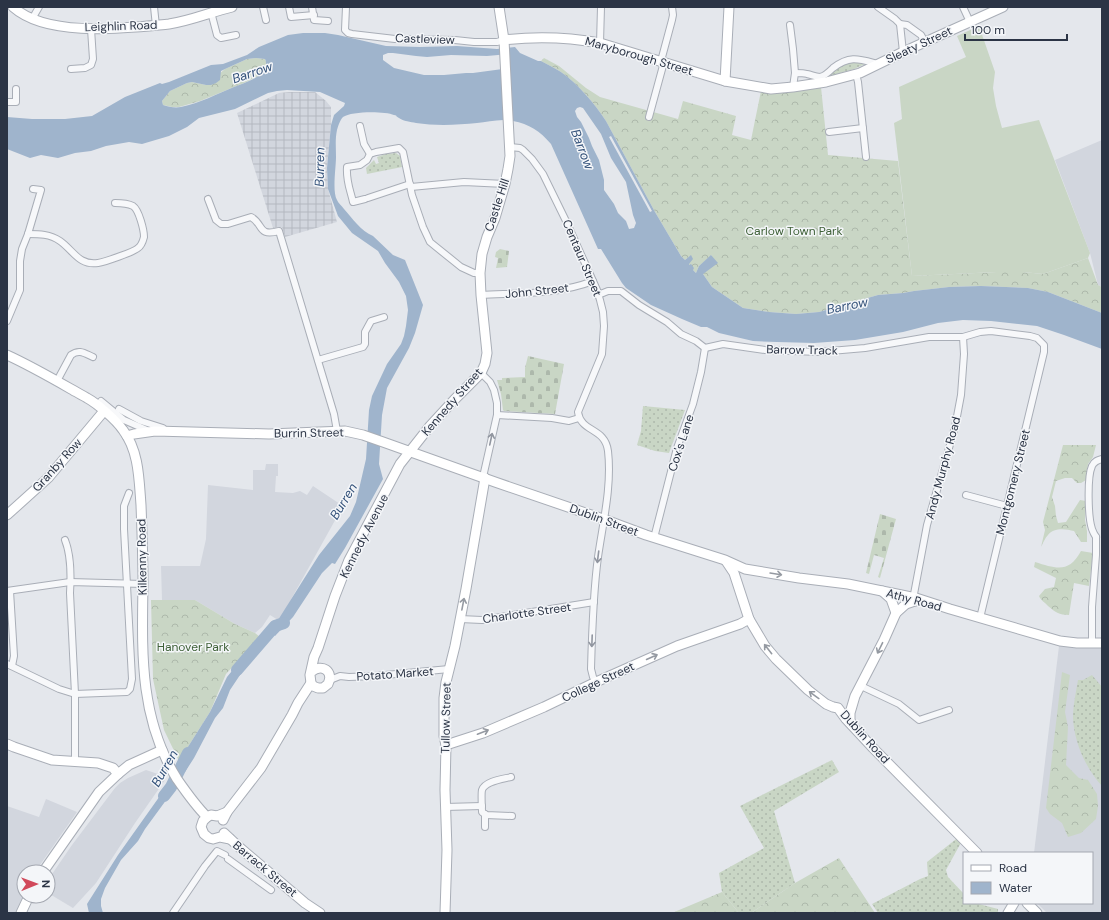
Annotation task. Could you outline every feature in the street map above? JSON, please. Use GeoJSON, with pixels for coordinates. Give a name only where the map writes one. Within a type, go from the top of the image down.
{"type":"FeatureCollection","features":[{"type":"Feature","properties":{"kind":"main road","name":"Leighlin Road"},"geometry":{"type":"LineString","coordinates":[[13,7],[25,16],[32,19],[50,24],[91,29],[156,26],[179,23],[211,12],[232,7]]}},
{"type":"Feature","properties":{"kind":"main road"},"geometry":{"type":"LineString","coordinates":[[498,7],[504,44],[510,146]]}},
{"type":"Feature","properties":{"kind":"main road"},"geometry":{"type":"LineString","coordinates":[[725,81],[729,7]]}},
{"type":"Feature","properties":{"kind":"main road","name":"Sleaty Street"},"geometry":{"type":"LineString","coordinates":[[725,81],[771,89],[826,82],[856,74],[1003,7]]}},
{"type":"Feature","properties":{"kind":"main road","name":"Maryborough Street"},"geometry":{"type":"LineString","coordinates":[[504,44],[523,38],[553,37],[600,43],[725,81]]}},
{"type":"Feature","properties":{"kind":"main road","name":"Castle Hill"},"geometry":{"type":"LineString","coordinates":[[482,254],[505,184],[510,156],[510,146]]}},
{"type":"Feature","properties":{"kind":"main road","name":"Kennedy Street"},"geometry":{"type":"LineString","coordinates":[[410,451],[430,426],[481,373],[485,364],[487,352],[480,273],[482,254]]}},
{"type":"Feature","properties":{"kind":"main road","name":"Kilkenny Road"},"geometry":{"type":"LineString","coordinates":[[7,355],[88,398],[115,421],[123,430],[135,452],[138,466],[142,530],[142,654],[148,709],[157,740],[170,767],[183,788],[204,816]]}},
{"type":"Feature","properties":{"kind":"main road","name":"Granby Row"},"geometry":{"type":"LineString","coordinates":[[7,515],[48,478],[104,411]]}},
{"type":"Feature","properties":{"kind":"main road","name":"Burrin Street"},"geometry":{"type":"LineString","coordinates":[[127,436],[150,432],[269,434],[345,431],[363,435],[484,478]]}},
{"type":"Feature","properties":{"kind":"main road","name":"Kennedy Avenue"},"geometry":{"type":"LineString","coordinates":[[311,672],[314,656],[349,560],[400,464],[410,451]]}},
{"type":"Feature","properties":{"kind":"main road","name":"Dublin Street"},"geometry":{"type":"LineString","coordinates":[[484,478],[654,538],[725,560]]}},
{"type":"Feature","properties":{"kind":"main road","name":"Tullow Street"},"geometry":{"type":"LineString","coordinates":[[444,913],[447,850],[444,698],[446,682],[460,619],[484,478]]}},
{"type":"Feature","properties":{"kind":"main road","name":"Athy Road"},"geometry":{"type":"LineString","coordinates":[[725,560],[750,570],[848,584],[916,599],[1060,641],[1092,644],[1102,643]]}},
{"type":"Feature","properties":{"kind":"main road","name":"Dublin Road"},"geometry":{"type":"LineString","coordinates":[[725,560],[734,573],[739,585],[749,618],[765,646],[776,659],[808,690],[826,704],[838,708],[846,719],[873,748],[976,852]]}},
{"type":"Feature","properties":{"kind":"main road"},"geometry":{"type":"LineString","coordinates":[[739,585],[744,575],[750,570]]}},
{"type":"Feature","properties":{"kind":"main road"},"geometry":{"type":"LineString","coordinates":[[881,591],[890,599],[896,613]]}},
{"type":"Feature","properties":{"kind":"main road"},"geometry":{"type":"LineString","coordinates":[[853,726],[850,720],[850,713],[855,696],[896,613],[906,604],[916,599]]}},
{"type":"Feature","properties":{"kind":"main road","name":"College Street"},"geometry":{"type":"LineString","coordinates":[[446,746],[539,709],[677,646],[740,624],[749,618]]}},
{"type":"Feature","properties":{"kind":"main road"},"geometry":{"type":"LineString","coordinates":[[318,648],[327,673],[326,686],[323,688],[314,685],[310,678],[311,672],[317,668],[327,673]]}},
{"type":"Feature","properties":{"kind":"main road"},"geometry":{"type":"LineString","coordinates":[[223,816],[204,816],[202,831],[206,837],[213,839],[225,836],[223,816],[261,768],[292,715],[314,685]]}},
{"type":"Feature","properties":{"kind":"main road"},"geometry":{"type":"LineString","coordinates":[[838,708],[846,704],[855,696]]}},
{"type":"Feature","properties":{"kind":"main road"},"geometry":{"type":"LineString","coordinates":[[7,744],[52,760],[98,763],[113,768],[118,774]]}},
{"type":"Feature","properties":{"kind":"main road"},"geometry":{"type":"LineString","coordinates":[[49,864],[99,792],[129,765],[162,750]]}},
{"type":"Feature","properties":{"kind":"main road","name":"Barrack Street"},"geometry":{"type":"LineString","coordinates":[[225,836],[320,913]]}},
{"type":"Feature","properties":{"kind":"main road"},"geometry":{"type":"LineString","coordinates":[[1008,913],[1013,904]]}},
{"type":"Feature","properties":{"kind":"main road"},"geometry":{"type":"LineString","coordinates":[[1028,904],[1037,913]]}},
{"type":"Feature","properties":{"kind":"street"},"geometry":{"type":"LineString","coordinates":[[32,19],[38,7]]}},
{"type":"Feature","properties":{"kind":"street"},"geometry":{"type":"LineString","coordinates":[[154,7],[156,26]]}},
{"type":"Feature","properties":{"kind":"street"},"geometry":{"type":"LineString","coordinates":[[263,7],[266,20]]}},
{"type":"Feature","properties":{"kind":"street"},"geometry":{"type":"LineString","coordinates":[[289,7],[291,17],[314,15]]}},
{"type":"Feature","properties":{"kind":"street"},"geometry":{"type":"LineString","coordinates":[[312,7],[314,20],[328,21]]}},
{"type":"Feature","properties":{"kind":"street","name":"Castleview"},"geometry":{"type":"LineString","coordinates":[[346,7],[346,31],[352,34],[395,39],[455,40],[498,42],[504,44]]}},
{"type":"Feature","properties":{"kind":"street"},"geometry":{"type":"LineString","coordinates":[[600,43],[601,7]]}},
{"type":"Feature","properties":{"kind":"street"},"geometry":{"type":"LineString","coordinates":[[649,117],[672,20],[672,7]]}},
{"type":"Feature","properties":{"kind":"street"},"geometry":{"type":"LineString","coordinates":[[878,7],[900,24],[907,25],[922,35],[925,42]]}},
{"type":"Feature","properties":{"kind":"street"},"geometry":{"type":"LineString","coordinates":[[963,7],[970,22]]}},
{"type":"Feature","properties":{"kind":"street"},"geometry":{"type":"LineString","coordinates":[[211,12],[217,35],[221,38],[236,35]]}},
{"type":"Feature","properties":{"kind":"street"},"geometry":{"type":"LineString","coordinates":[[900,24],[903,52]]}},
{"type":"Feature","properties":{"kind":"street"},"geometry":{"type":"LineString","coordinates":[[790,25],[795,73],[792,87]]}},
{"type":"Feature","properties":{"kind":"street"},"geometry":{"type":"LineString","coordinates":[[71,69],[84,68],[91,65],[93,59],[91,29]]}},
{"type":"Feature","properties":{"kind":"street","name":"Sleaty Street"},"geometry":{"type":"LineString","coordinates":[[795,73],[820,77],[835,66],[851,59],[879,64]]}},
{"type":"Feature","properties":{"kind":"street"},"geometry":{"type":"LineString","coordinates":[[856,74],[866,157]]}},
{"type":"Feature","properties":{"kind":"street"},"geometry":{"type":"LineString","coordinates":[[7,102],[16,102],[16,89]]}},
{"type":"Feature","properties":{"kind":"street"},"geometry":{"type":"LineString","coordinates":[[360,126],[364,144],[370,154]]}},
{"type":"Feature","properties":{"kind":"street"},"geometry":{"type":"LineString","coordinates":[[829,132],[863,128]]}},
{"type":"Feature","properties":{"kind":"street","name":"Centaur Street"},"geometry":{"type":"LineString","coordinates":[[510,146],[523,150],[532,158],[543,174],[593,281],[603,312],[604,326],[602,354],[578,412],[579,418]]}},
{"type":"Feature","properties":{"kind":"street"},"geometry":{"type":"LineString","coordinates":[[480,273],[474,274],[461,267],[430,242],[412,195],[411,186],[403,152],[399,148],[370,154],[367,160],[360,165],[347,167],[347,184],[353,202],[411,186],[464,182],[505,184]]}},
{"type":"Feature","properties":{"kind":"street"},"geometry":{"type":"LineString","coordinates":[[7,321],[20,290],[20,261],[22,250],[41,190],[33,188]]}},
{"type":"Feature","properties":{"kind":"street"},"geometry":{"type":"LineString","coordinates":[[208,199],[216,220],[220,224],[228,224],[251,218],[256,220],[260,228],[265,232],[274,233],[280,231],[334,414],[337,432]]}},
{"type":"Feature","properties":{"kind":"street"},"geometry":{"type":"LineString","coordinates":[[28,234],[44,234],[60,241],[77,258],[89,263],[98,263],[112,259],[138,248],[144,237],[137,211],[134,207],[127,204],[115,203]]}},
{"type":"Feature","properties":{"kind":"street","name":"John Street"},"geometry":{"type":"LineString","coordinates":[[481,296],[550,292],[581,286],[593,281]]}},
{"type":"Feature","properties":{"kind":"street"},"geometry":{"type":"LineString","coordinates":[[598,295],[608,291],[621,290],[639,305],[667,322],[681,334],[696,341],[705,348]]}},
{"type":"Feature","properties":{"kind":"street"},"geometry":{"type":"LineString","coordinates":[[318,360],[363,347],[365,344],[365,332],[371,322],[384,317]]}},
{"type":"Feature","properties":{"kind":"street","name":"Barrow Track"},"geometry":{"type":"LineString","coordinates":[[705,348],[723,344],[765,350],[820,352],[865,348],[929,337],[964,337],[980,332],[1001,332],[1030,336],[1037,338],[1044,345]]}},
{"type":"Feature","properties":{"kind":"street","name":"Andy Murphy Road"},"geometry":{"type":"LineString","coordinates":[[916,599],[914,594],[927,525],[956,420],[961,395],[964,337]]}},
{"type":"Feature","properties":{"kind":"street","name":"Montgomery Street"},"geometry":{"type":"LineString","coordinates":[[980,618],[1044,352],[1044,345]]}},
{"type":"Feature","properties":{"kind":"street","name":"Cox's Lane"},"geometry":{"type":"LineString","coordinates":[[654,538],[677,448],[693,404],[705,348]]}},
{"type":"Feature","properties":{"kind":"street"},"geometry":{"type":"LineString","coordinates":[[57,381],[71,355],[75,352],[78,351],[93,357]]}},
{"type":"Feature","properties":{"kind":"street"},"geometry":{"type":"LineString","coordinates":[[481,373],[490,382],[494,390],[497,403],[484,478]]}},
{"type":"Feature","properties":{"kind":"street","name":"Burrin Street"},"geometry":{"type":"LineString","coordinates":[[101,401],[124,420],[150,432]]}},
{"type":"Feature","properties":{"kind":"street"},"geometry":{"type":"LineString","coordinates":[[119,410],[141,421],[163,428],[166,432]]}},
{"type":"Feature","properties":{"kind":"street"},"geometry":{"type":"LineString","coordinates":[[496,415],[552,418],[569,421],[579,418],[583,424],[606,441],[608,450],[608,483],[594,602],[591,669],[596,682]]}},
{"type":"Feature","properties":{"kind":"street"},"geometry":{"type":"LineString","coordinates":[[1092,644],[1092,607],[1099,536],[1092,530],[1090,521],[1089,477],[1095,461],[1102,459]]}},
{"type":"Feature","properties":{"kind":"street"},"geometry":{"type":"LineString","coordinates":[[129,493],[124,506],[124,529],[127,584],[132,679],[130,690],[127,692],[75,694],[59,689],[10,665],[14,656],[8,591],[70,582],[127,584],[143,584]]}},
{"type":"Feature","properties":{"kind":"street"},"geometry":{"type":"LineString","coordinates":[[966,495],[1006,506]]}},
{"type":"Feature","properties":{"kind":"street"},"geometry":{"type":"LineString","coordinates":[[66,540],[68,548],[70,582],[75,694],[74,761]]}},
{"type":"Feature","properties":{"kind":"street","name":"Charlotte Street"},"geometry":{"type":"LineString","coordinates":[[460,619],[482,620],[594,602]]}},
{"type":"Feature","properties":{"kind":"street","name":"Potato Market"},"geometry":{"type":"LineString","coordinates":[[327,673],[349,677],[449,670]]}},
{"type":"Feature","properties":{"kind":"street"},"geometry":{"type":"LineString","coordinates":[[861,686],[899,704],[919,720],[949,710]]}},
{"type":"Feature","properties":{"kind":"street"},"geometry":{"type":"LineString","coordinates":[[485,827],[485,814],[482,812],[482,789],[493,781],[511,777]]}},
{"type":"Feature","properties":{"kind":"street"},"geometry":{"type":"LineString","coordinates":[[445,807],[482,806]]}},
{"type":"Feature","properties":{"kind":"street"},"geometry":{"type":"LineString","coordinates":[[485,814],[512,816]]}},
{"type":"Feature","properties":{"kind":"street","name":"Barrack Street"},"geometry":{"type":"LineString","coordinates":[[173,913],[217,851],[257,880]]}},
{"type":"Feature","properties":{"kind":"street"},"geometry":{"type":"LineString","coordinates":[[266,870],[257,880],[271,890]]}},
{"type":"Feature","properties":{"kind":"shaded area"},"geometry":{"type":"Polygon","coordinates":[[[315,92],[331,107],[327,168],[328,189],[337,222],[285,237],[282,227],[273,228],[237,113],[279,93],[315,92]]]}},
{"type":"Feature","properties":{"kind":"shaded area"},"geometry":{"type":"Polygon","coordinates":[[[1102,140],[1102,287],[1098,285],[1090,253],[1055,160],[1102,140]]]}},
{"type":"Feature","properties":{"kind":"shaded area"},"geometry":{"type":"Polygon","coordinates":[[[266,464],[278,464],[278,476],[276,476],[275,492],[293,493],[300,491],[307,495],[313,486],[343,506],[284,612],[278,620],[270,615],[262,627],[255,633],[235,624],[195,600],[162,600],[161,566],[200,566],[206,539],[208,485],[253,490],[253,470],[265,470],[266,464]]]}},
{"type":"Feature","properties":{"kind":"shaded area"},"geometry":{"type":"Polygon","coordinates":[[[1059,646],[1102,648],[1102,913],[1047,913],[1038,904],[1093,904],[1093,852],[1034,852],[1059,646]]]}},
{"type":"Feature","properties":{"kind":"shaded area"},"geometry":{"type":"Polygon","coordinates":[[[146,770],[164,777],[165,780],[96,883],[73,908],[56,898],[56,868],[115,788],[128,778],[146,770]]]}},
{"type":"Feature","properties":{"kind":"shaded area"},"geometry":{"type":"Polygon","coordinates":[[[46,799],[77,812],[41,864],[16,864],[16,904],[20,904],[16,913],[7,913],[7,806],[39,817],[46,799]]]}},
{"type":"Feature","properties":{"kind":"green space"},"geometry":{"type":"Polygon","coordinates":[[[979,26],[995,72],[993,88],[1002,128],[1039,120],[1090,253],[1088,258],[1043,274],[997,272],[912,276],[894,123],[902,119],[899,87],[966,57],[957,36],[979,26]]]}},
{"type":"Feature","properties":{"kind":"green space","name":"Carlow Town Park"},"geometry":{"type":"Polygon","coordinates":[[[544,58],[559,66],[586,88],[600,97],[678,119],[683,101],[736,116],[732,135],[751,140],[761,91],[780,93],[821,87],[828,155],[898,161],[912,276],[997,272],[1043,274],[1088,258],[1098,285],[1102,287],[1102,313],[1048,292],[1028,288],[981,286],[949,287],[878,295],[819,312],[796,314],[743,308],[712,287],[703,274],[712,255],[699,266],[696,273],[692,269],[694,268],[688,264],[690,256],[685,260],[681,256],[655,212],[606,121],[586,95],[574,83],[561,72],[541,61],[544,58]]]}},
{"type":"Feature","properties":{"kind":"green space"},"geometry":{"type":"Polygon","coordinates":[[[247,59],[265,59],[267,64],[261,75],[200,101],[179,107],[163,105],[162,101],[170,91],[192,82],[206,85],[225,69],[247,59]]]}},
{"type":"Feature","properties":{"kind":"green space"},"geometry":{"type":"Polygon","coordinates":[[[851,61],[867,63],[854,69],[826,77],[837,68],[851,61]]]}},
{"type":"Feature","properties":{"kind":"green space"},"geometry":{"type":"Polygon","coordinates":[[[396,153],[400,156],[402,167],[367,174],[366,168],[374,160],[376,164],[379,163],[377,157],[396,153]]]}},
{"type":"Feature","properties":{"kind":"green space"},"geometry":{"type":"Polygon","coordinates":[[[500,249],[509,251],[507,267],[496,268],[498,258],[495,257],[496,252],[500,249]]]}},
{"type":"Feature","properties":{"kind":"green space"},"geometry":{"type":"Polygon","coordinates":[[[528,356],[564,364],[555,414],[503,410],[497,380],[502,380],[502,378],[525,377],[525,368],[528,356]]]}},
{"type":"Feature","properties":{"kind":"green space"},"geometry":{"type":"Polygon","coordinates":[[[643,406],[685,410],[669,453],[655,451],[637,445],[641,431],[643,406]]]}},
{"type":"Feature","properties":{"kind":"green space"},"geometry":{"type":"Polygon","coordinates":[[[1063,445],[1096,445],[1093,457],[1088,464],[1086,480],[1081,483],[1077,483],[1072,478],[1065,478],[1056,481],[1052,497],[1058,523],[1066,522],[1080,500],[1086,501],[1085,520],[1087,542],[1081,542],[1074,531],[1060,529],[1051,532],[1041,547],[1045,530],[1043,522],[1063,445]]]}},
{"type":"Feature","properties":{"kind":"green space"},"geometry":{"type":"Polygon","coordinates":[[[880,514],[896,519],[880,578],[878,577],[884,558],[874,555],[869,574],[866,573],[880,514]]]}},
{"type":"Feature","properties":{"kind":"green space"},"geometry":{"type":"Polygon","coordinates":[[[1081,551],[1093,553],[1089,586],[1074,583],[1069,615],[1060,614],[1048,606],[1039,596],[1045,589],[1054,587],[1056,578],[1034,567],[1035,562],[1056,567],[1067,566],[1072,563],[1081,551]]]}},
{"type":"Feature","properties":{"kind":"green space","name":"Hanover Park"},"geometry":{"type":"Polygon","coordinates":[[[151,600],[195,600],[260,637],[226,674],[210,712],[179,761],[164,730],[153,679],[151,600]]]}},
{"type":"Feature","properties":{"kind":"green space"},"geometry":{"type":"Polygon","coordinates":[[[1062,672],[1070,675],[1065,712],[1068,727],[1066,765],[1079,778],[1088,780],[1097,794],[1098,806],[1096,819],[1081,833],[1068,837],[1062,823],[1050,814],[1046,808],[1062,672]]]}},
{"type":"Feature","properties":{"kind":"green space"},"geometry":{"type":"Polygon","coordinates":[[[1092,675],[1102,687],[1102,786],[1091,772],[1078,746],[1073,718],[1078,680],[1083,680],[1092,675]]]}},
{"type":"Feature","properties":{"kind":"green space"},"geometry":{"type":"Polygon","coordinates":[[[832,760],[839,772],[774,811],[795,883],[751,913],[739,913],[722,892],[719,873],[764,848],[740,806],[832,760]]]}},
{"type":"Feature","properties":{"kind":"green space"},"geometry":{"type":"Polygon","coordinates":[[[960,836],[963,839],[946,870],[948,877],[963,893],[963,904],[979,904],[998,909],[998,913],[878,913],[872,904],[928,876],[927,862],[960,836]]]}},
{"type":"Feature","properties":{"kind":"green space"},"geometry":{"type":"Polygon","coordinates":[[[839,858],[875,913],[751,913],[795,883],[839,858]]]}},
{"type":"Feature","properties":{"kind":"green space"},"geometry":{"type":"Polygon","coordinates":[[[722,892],[739,913],[672,913],[722,892]]]}},
{"type":"Feature","properties":{"kind":"water","name":"Barrow"},"geometry":{"type":"Polygon","coordinates":[[[325,33],[386,46],[457,46],[497,49],[515,47],[520,53],[541,61],[559,71],[580,88],[606,121],[655,212],[681,256],[685,260],[691,255],[693,259],[689,265],[691,264],[696,273],[699,266],[711,255],[718,263],[703,274],[712,287],[743,308],[796,314],[819,312],[878,295],[949,287],[981,286],[1028,288],[1048,292],[1102,313],[1102,349],[1037,326],[991,321],[963,320],[938,323],[903,332],[855,340],[814,343],[753,341],[719,333],[707,327],[701,327],[651,305],[626,288],[601,249],[598,249],[551,144],[543,135],[534,129],[519,122],[508,120],[439,125],[409,122],[395,115],[383,113],[368,112],[347,115],[341,120],[336,133],[334,185],[337,200],[361,228],[373,236],[393,255],[405,260],[423,305],[409,348],[387,388],[382,415],[379,464],[383,479],[335,564],[332,563],[322,573],[293,617],[275,636],[268,628],[278,620],[319,555],[350,516],[356,502],[366,459],[369,410],[372,396],[387,364],[401,344],[406,326],[408,310],[406,296],[399,282],[378,251],[352,233],[338,216],[328,189],[327,168],[331,125],[334,115],[344,106],[345,103],[320,92],[287,90],[277,91],[268,93],[235,109],[199,118],[187,127],[169,136],[142,144],[129,142],[58,158],[41,155],[30,158],[7,149],[7,117],[65,119],[92,116],[125,97],[160,83],[162,84],[169,82],[211,65],[223,64],[247,55],[259,47],[288,35],[325,33]],[[388,53],[383,55],[383,60],[394,68],[424,75],[473,73],[510,68],[509,54],[427,57],[388,53]],[[256,58],[247,59],[221,71],[220,80],[216,83],[206,85],[192,82],[170,91],[162,101],[163,105],[179,107],[195,103],[254,79],[263,72],[266,61],[265,59],[256,58]],[[577,108],[575,111],[577,117],[581,122],[599,160],[604,180],[604,190],[614,204],[618,213],[626,221],[629,229],[634,228],[636,223],[626,182],[611,158],[601,134],[583,108],[577,108]]]}},
{"type":"Feature","properties":{"kind":"water"},"geometry":{"type":"Polygon","coordinates":[[[245,655],[251,661],[230,690],[223,708],[215,718],[185,772],[179,764],[179,761],[210,712],[227,677],[245,655]]]}},
{"type":"Feature","properties":{"kind":"water"},"geometry":{"type":"Polygon","coordinates":[[[170,780],[175,788],[138,841],[121,860],[105,888],[101,899],[103,913],[89,913],[87,904],[118,855],[166,789],[170,780]]]}},
{"type":"Feature","properties":{"kind":"pier"},"geometry":{"type":"Polygon","coordinates":[[[611,136],[652,211],[650,212],[609,137],[611,136]]]}},
{"type":"Feature","properties":{"kind":"waterway","name":"Burren"},"geometry":{"type":"LineString","coordinates":[[237,670],[275,626],[284,623]]}},
{"type":"Feature","properties":{"kind":"waterway","name":"Burren"},"geometry":{"type":"LineString","coordinates":[[164,796],[171,787],[188,753]]}}]}
